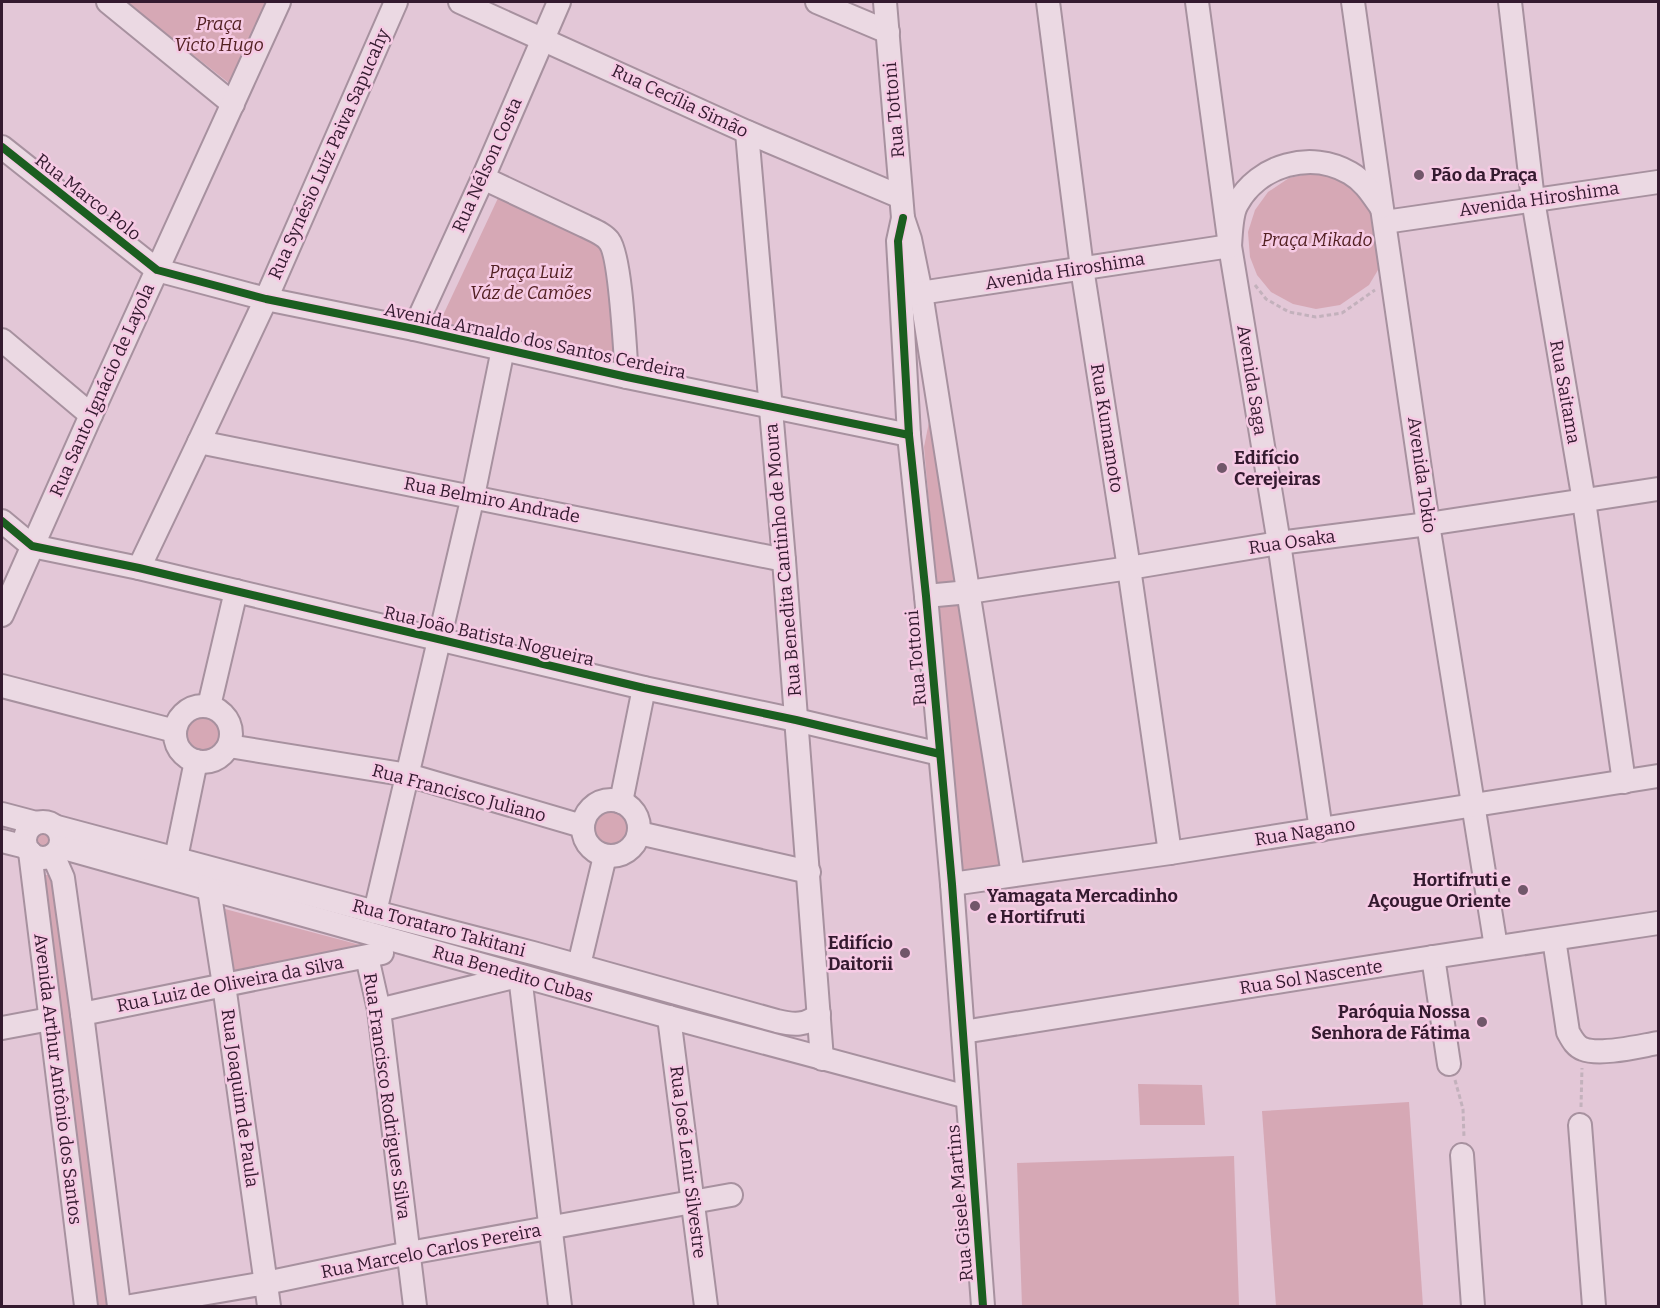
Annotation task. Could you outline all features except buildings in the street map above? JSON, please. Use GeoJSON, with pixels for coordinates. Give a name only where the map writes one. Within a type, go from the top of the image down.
{"type":"FeatureCollection","features":[{"type":"Feature","properties":{"kind":"street"},"geometry":{"type":"LineString","coordinates":[[108,2],[233,104]]}},
{"type":"Feature","properties":{"kind":"street","name":"Rua Santo Ignácio de Layola"},"geometry":{"type":"LineString","coordinates":[[2,615],[279,2]]}},
{"type":"Feature","properties":{"kind":"street","name":"Rua Synésio Luiz Paiva Sapucahy"},"geometry":{"type":"LineString","coordinates":[[139,568],[266,299],[396,2]]}},
{"type":"Feature","properties":{"kind":"street","name":"Rua Cecília Simão"},"geometry":{"type":"LineString","coordinates":[[460,2],[747,132],[902,208]]}},
{"type":"Feature","properties":{"kind":"street","name":"Rua Nélson Costa"},"geometry":{"type":"LineString","coordinates":[[414,328],[483,178],[559,2]]}},
{"type":"Feature","properties":{"kind":"street"},"geometry":{"type":"LineString","coordinates":[[817,2],[888,33]]}},
{"type":"Feature","properties":{"kind":"street","name":"Rua Tottoni"},"geometry":{"type":"LineString","coordinates":[[885,2],[902,208],[910,239],[909,435],[952,884],[967,1097]]}},
{"type":"Feature","properties":{"kind":"street","name":"Rua Kumamoto"},"geometry":{"type":"LineString","coordinates":[[1048,2],[1082,268],[1129,568],[1170,854]]}},
{"type":"Feature","properties":{"kind":"street","name":"Avenida Saga"},"geometry":{"type":"LineString","coordinates":[[1197,2],[1230,246],[1279,543],[1321,830]]}},
{"type":"Feature","properties":{"kind":"street","name":"Avenida Tokio"},"geometry":{"type":"LineString","coordinates":[[1353,2],[1428,524],[1496,947]]}},
{"type":"Feature","properties":{"kind":"street","name":"Rua Saitama"},"geometry":{"type":"LineString","coordinates":[[1509,2],[1533,201],[1584,501],[1624,782]]}},
{"type":"Feature","properties":{"kind":"street","name":"Rua Benedita Cantinho de Moura"},"geometry":{"type":"LineString","coordinates":[[747,132],[784,560],[822,1059]]}},
{"type":"Feature","properties":{"kind":"street","name":"Rua Marco Polo"},"geometry":{"type":"LineString","coordinates":[[2,147],[157,270]]}},
{"type":"Feature","properties":{"kind":"street"},"geometry":{"type":"LineString","coordinates":[[1230,246],[1236,206],[1252,183],[1276,168],[1303,161],[1324,163],[1350,173],[1371,191],[1383,215]]}},
{"type":"Feature","properties":{"kind":"street"},"geometry":{"type":"LineString","coordinates":[[483,178],[592,230],[609,241],[617,260],[627,377]]}},
{"type":"Feature","properties":{"kind":"street","name":"Avenida Hiroshima"},"geometry":{"type":"LineString","coordinates":[[1383,215],[1533,201],[1659,182]]}},
{"type":"Feature","properties":{"kind":"street","name":"Avenida Hiroshima"},"geometry":{"type":"LineString","coordinates":[[910,295],[1230,246]]}},
{"type":"Feature","properties":{"kind":"street","name":"Avenida Arnaldo dos Santos Cerdeira"},"geometry":{"type":"LineString","coordinates":[[157,270],[266,299],[414,328],[627,377],[909,435]]}},
{"type":"Feature","properties":{"kind":"street","name":"Rua Tottoni"},"geometry":{"type":"LineString","coordinates":[[910,295],[933,379],[1013,875]]}},
{"type":"Feature","properties":{"kind":"street"},"geometry":{"type":"LineString","coordinates":[[2,340],[91,415]]}},
{"type":"Feature","properties":{"kind":"street"},"geometry":{"type":"LineString","coordinates":[[375,912],[473,496],[502,349]]}},
{"type":"Feature","properties":{"kind":"street"},"geometry":{"type":"LineString","coordinates":[[909,435],[933,379]]}},
{"type":"Feature","properties":{"kind":"street","name":"Rua Belmiro Andrade"},"geometry":{"type":"LineString","coordinates":[[200,442],[784,560]]}},
{"type":"Feature","properties":{"kind":"street","name":"Rua Osaka"},"geometry":{"type":"LineString","coordinates":[[926,596],[969,592],[1279,543],[1428,524],[1659,489]]}},
{"type":"Feature","properties":{"kind":"street"},"geometry":{"type":"LineString","coordinates":[[2,521],[32,546]]}},
{"type":"Feature","properties":{"kind":"street","name":"Rua João Batista Nogueira"},"geometry":{"type":"LineString","coordinates":[[32,546],[139,568],[644,688],[796,720],[940,754]]}},
{"type":"Feature","properties":{"kind":"street"},"geometry":{"type":"LineString","coordinates":[[209,706],[236,591]]}},
{"type":"Feature","properties":{"kind":"street"},"geometry":{"type":"LineString","coordinates":[[2,686],[175,731]]}},
{"type":"Feature","properties":{"kind":"street"},"geometry":{"type":"LineString","coordinates":[[621,802],[644,688]]}},
{"type":"Feature","properties":{"kind":"street"},"geometry":{"type":"LineString","coordinates":[[209,706],[219,710],[227,717],[232,736],[229,746],[221,756],[213,761],[196,761],[186,757],[179,750],[175,741],[175,731],[178,719],[184,712],[193,707],[209,706]]}},
{"type":"Feature","properties":{"kind":"street","name":"Rua Francisco Juliano"},"geometry":{"type":"LineString","coordinates":[[229,746],[408,776],[582,825]]}},
{"type":"Feature","properties":{"kind":"street"},"geometry":{"type":"LineString","coordinates":[[176,858],[196,761]]}},
{"type":"Feature","properties":{"kind":"street","name":"Rua Nagano"},"geometry":{"type":"LineString","coordinates":[[952,884],[1170,854],[1659,776]]}},
{"type":"Feature","properties":{"kind":"street"},"geometry":{"type":"LineString","coordinates":[[611,800],[621,802],[634,812],[639,821],[639,833],[637,840],[629,850],[620,855],[606,856],[594,851],[587,844],[582,825],[586,814],[592,807],[611,800]]}},
{"type":"Feature","properties":{"kind":"street","name":"Rua Torataro Takitani"},"geometry":{"type":"LineString","coordinates":[[2,814],[51,838],[176,858],[579,965],[777,1022],[799,1024],[808,1022],[819,1014]]}},
{"type":"Feature","properties":{"kind":"street"},"geometry":{"type":"LineString","coordinates":[[2,841],[43,858],[51,838],[27,830],[25,836],[28,850]]}},
{"type":"Feature","properties":{"kind":"street"},"geometry":{"type":"LineString","coordinates":[[639,833],[809,872]]}},
{"type":"Feature","properties":{"kind":"street","name":"Rua Benedito Cubas"},"geometry":{"type":"LineString","coordinates":[[51,838],[208,889],[770,1045],[967,1097]]}},
{"type":"Feature","properties":{"kind":"street","name":"Avenida Arthur Antônio dos Santos"},"geometry":{"type":"LineString","coordinates":[[51,838],[63,878],[119,1306]]}},
{"type":"Feature","properties":{"kind":"street","name":"Avenida Arthur Antônio dos Santos"},"geometry":{"type":"LineString","coordinates":[[28,850],[86,1306]]}},
{"type":"Feature","properties":{"kind":"street"},"geometry":{"type":"LineString","coordinates":[[579,965],[606,856]]}},
{"type":"Feature","properties":{"kind":"street","name":"Rua Joaquim de Paula"},"geometry":{"type":"LineString","coordinates":[[208,889],[224,985],[269,1306]]}},
{"type":"Feature","properties":{"kind":"street","name":"Rua Sol Nascente"},"geometry":{"type":"LineString","coordinates":[[963,1032],[1496,947],[1659,924]]}},
{"type":"Feature","properties":{"kind":"street"},"geometry":{"type":"LineString","coordinates":[[1554,939],[1568,1032],[1574,1042],[1582,1049],[1593,1051],[1659,1043]]}},
{"type":"Feature","properties":{"kind":"street","name":"Rua Luiz de Oliveira da Silva"},"geometry":{"type":"LineString","coordinates":[[82,1014],[413,946]]}},
{"type":"Feature","properties":{"kind":"street"},"geometry":{"type":"LineString","coordinates":[[533,953],[520,976],[560,1306]]}},
{"type":"Feature","properties":{"kind":"street","name":"Rua Francisco Rodrigues Silva"},"geometry":{"type":"LineString","coordinates":[[367,957],[379,1010],[416,1306]]}},
{"type":"Feature","properties":{"kind":"street"},"geometry":{"type":"LineString","coordinates":[[1433,957],[1449,1064]]}},
{"type":"Feature","properties":{"kind":"street"},"geometry":{"type":"LineString","coordinates":[[379,1010],[520,976]]}},
{"type":"Feature","properties":{"kind":"street","name":"Rua José Lenir Silvestre"},"geometry":{"type":"LineString","coordinates":[[669,1017],[706,1306]]}},
{"type":"Feature","properties":{"kind":"street"},"geometry":{"type":"LineString","coordinates":[[2,1029],[50,1019]]}},
{"type":"Feature","properties":{"kind":"street"},"geometry":{"type":"LineString","coordinates":[[770,1045],[778,1029],[777,1022]]}},
{"type":"Feature","properties":{"kind":"street","name":"Rua Gisele Martins"},"geometry":{"type":"LineString","coordinates":[[967,1097],[983,1306]]}},
{"type":"Feature","properties":{"kind":"street"},"geometry":{"type":"LineString","coordinates":[[1580,1125],[1594,1306]]}},
{"type":"Feature","properties":{"kind":"street"},"geometry":{"type":"LineString","coordinates":[[1462,1155],[1473,1306]]}},
{"type":"Feature","properties":{"kind":"street","name":"Rua Marcelo Carlos Pereira"},"geometry":{"type":"LineString","coordinates":[[131,1306],[266,1283],[409,1253],[731,1195]]}},
{"type":"Feature","properties":{"kind":"path"},"geometry":{"type":"LineString","coordinates":[[1252,281],[1266,299],[1290,312],[1316,317],[1342,313],[1374,291],[1379,284]]}},
{"type":"Feature","properties":{"kind":"path"},"geometry":{"type":"LineString","coordinates":[[1580,1125],[1582,1049]]}},
{"type":"Feature","properties":{"kind":"path"},"geometry":{"type":"LineString","coordinates":[[1449,1064],[1463,1109],[1462,1155]]}},
{"type":"Feature","properties":{"kind":"green space","name":"Praça Victo Hugo"},"geometry":{"type":"Polygon","coordinates":[[[126,2],[270,2],[234,87],[126,2]]]}},
{"type":"Feature","properties":{"kind":"green space","name":"Praça Mikado"},"geometry":{"type":"Polygon","coordinates":[[[1312,173],[1330,173],[1370,198],[1381,265],[1369,285],[1340,305],[1316,309],[1293,304],[1271,292],[1257,275],[1250,257],[1248,232],[1255,210],[1268,192],[1289,178],[1312,173]]]}},
{"type":"Feature","properties":{"kind":"green space","name":"Praça Luiz Váz de Camões"},"geometry":{"type":"Polygon","coordinates":[[[499,196],[588,236],[608,253],[617,367],[437,328],[499,196]]]}},
{"type":"Feature","properties":{"kind":"green space"},"geometry":{"type":"Polygon","coordinates":[[[931,412],[1007,872],[962,878],[924,447],[931,412]]]}},
{"type":"Feature","properties":{"kind":"green space"},"geometry":{"type":"Polygon","coordinates":[[[199,715],[213,721],[219,735],[213,749],[199,755],[185,749],[179,735],[185,721],[199,715]]]}},
{"type":"Feature","properties":{"kind":"green space"},"geometry":{"type":"Polygon","coordinates":[[[610,807],[624,813],[630,827],[624,841],[610,847],[596,841],[590,827],[596,813],[610,807]]]}},
{"type":"Feature","properties":{"kind":"green space"},"geometry":{"type":"Polygon","coordinates":[[[42,830],[50,833],[52,840],[48,849],[41,850],[32,840],[35,833],[42,830]]]}},
{"type":"Feature","properties":{"kind":"green space"},"geometry":{"type":"Polygon","coordinates":[[[40,875],[51,875],[114,1306],[94,1306],[40,875]]]}},
{"type":"Feature","properties":{"kind":"green space"},"geometry":{"type":"Polygon","coordinates":[[[225,909],[364,946],[234,973],[225,909]]]}},
{"type":"Feature","properties":{"kind":"green space"},"geometry":{"type":"Polygon","coordinates":[[[1138,1084],[1202,1085],[1205,1125],[1140,1125],[1138,1084]]]}},
{"type":"Feature","properties":{"kind":"green space"},"geometry":{"type":"Polygon","coordinates":[[[1409,1102],[1423,1306],[1276,1306],[1262,1111],[1409,1102]]]}},
{"type":"Feature","properties":{"kind":"green space"},"geometry":{"type":"Polygon","coordinates":[[[1234,1156],[1239,1306],[1022,1306],[1017,1163],[1234,1156]]]}},
{"type":"Feature","properties":{"kind":"cycle path"},"geometry":{"type":"LineString","coordinates":[[2,147],[157,270],[266,299],[909,435]]}},
{"type":"Feature","properties":{"kind":"cycle path"},"geometry":{"type":"LineString","coordinates":[[903,218],[898,241],[909,435],[952,884],[983,1306]]}},
{"type":"Feature","properties":{"kind":"cycle path"},"geometry":{"type":"LineString","coordinates":[[2,521],[32,546],[139,568],[644,688],[796,720],[940,754]]}},
{"type":"Feature","properties":{"kind":"place","name":"Pão da Praça"},"geometry":{"type":"Point","coordinates":[1419,175]}},
{"type":"Feature","properties":{"kind":"place","name":"Edifício Cerejeiras"},"geometry":{"type":"Point","coordinates":[1222,468]}},
{"type":"Feature","properties":{"kind":"place","name":"Hortifruti e Açougue Oriente"},"geometry":{"type":"Point","coordinates":[1523,890]}},
{"type":"Feature","properties":{"kind":"place","name":"Yamagata Mercadinho e Hortifruti"},"geometry":{"type":"Point","coordinates":[975,906]}},
{"type":"Feature","properties":{"kind":"place","name":"Edifício Daitorii"},"geometry":{"type":"Point","coordinates":[905,953]}},
{"type":"Feature","properties":{"kind":"place","name":"Paróquia Nossa Senhora de Fátima"},"geometry":{"type":"Point","coordinates":[1482,1022]}}]}
